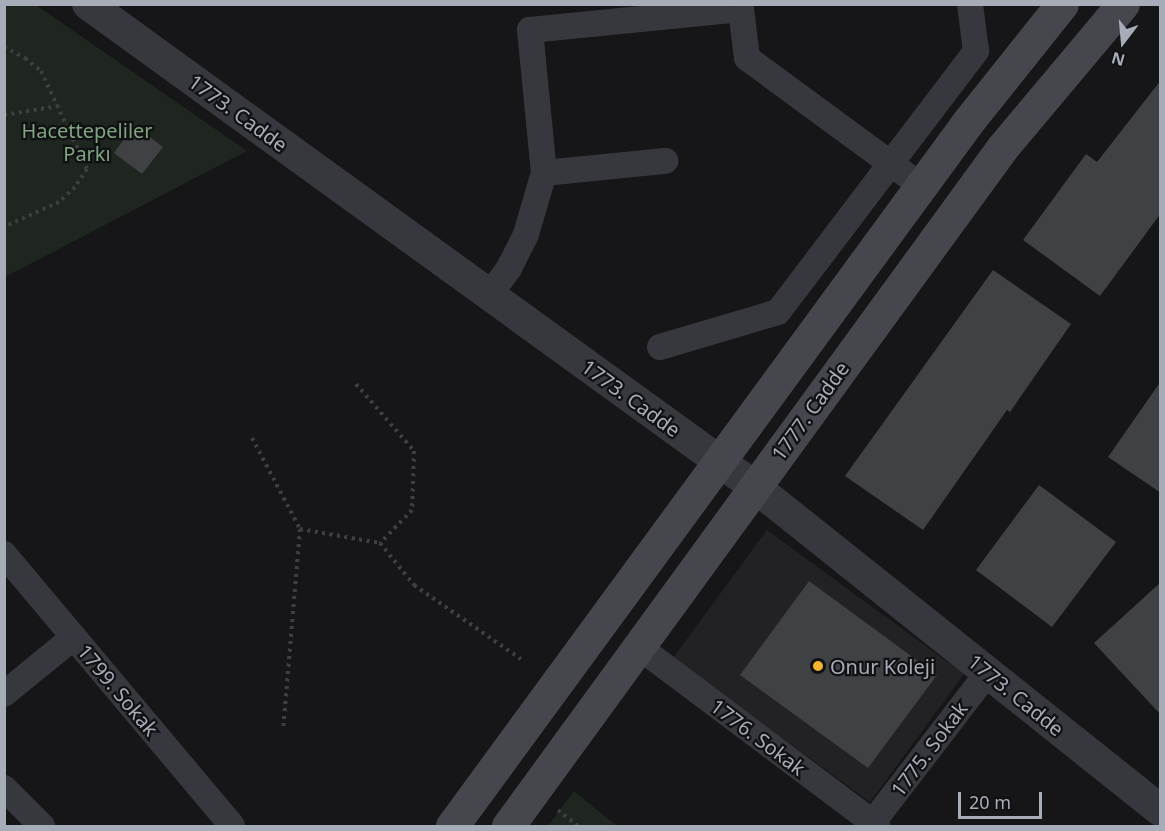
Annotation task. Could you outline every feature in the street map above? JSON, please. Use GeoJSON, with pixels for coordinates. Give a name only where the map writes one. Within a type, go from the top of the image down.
{"type":"FeatureCollection","features":[{"type":"Feature","properties":{"kind":"main road"},"geometry":{"type":"LineString","coordinates":[[452,826],[967,123],[1062,4]]}},
{"type":"Feature","properties":{"kind":"main road","name":"1777. Cadde"},"geometry":{"type":"LineString","coordinates":[[508,826],[1002,148],[1123,4]]}},
{"type":"Feature","properties":{"kind":"street","name":"1773. Cadde"},"geometry":{"type":"LineString","coordinates":[[88,4],[755,487],[1161,810]]}},
{"type":"Feature","properties":{"kind":"street"},"geometry":{"type":"LineString","coordinates":[[660,347],[778,312],[889,162],[976,51],[970,4]]}},
{"type":"Feature","properties":{"kind":"street"},"geometry":{"type":"LineString","coordinates":[[489,295],[509,268],[526,234],[544,173],[530,30],[741,9],[747,58],[921,186]]}},
{"type":"Feature","properties":{"kind":"street"},"geometry":{"type":"LineString","coordinates":[[544,173],[665,161]]}},
{"type":"Feature","properties":{"kind":"street","name":"1799. Sokak"},"geometry":{"type":"LineString","coordinates":[[4,554],[232,826]]}},
{"type":"Feature","properties":{"kind":"street"},"geometry":{"type":"LineString","coordinates":[[4,694],[74,637]]}},
{"type":"Feature","properties":{"kind":"street","name":"1776. Sokak"},"geometry":{"type":"LineString","coordinates":[[639,647],[874,825]]}},
{"type":"Feature","properties":{"kind":"street","name":"1775. Sokak"},"geometry":{"type":"LineString","coordinates":[[874,825],[988,672]]}},
{"type":"Feature","properties":{"kind":"street"},"geometry":{"type":"LineString","coordinates":[[4,788],[42,826]]}},
{"type":"Feature","properties":{"kind":"path"},"geometry":{"type":"LineString","coordinates":[[4,47],[25,58],[41,71],[87,169],[75,187],[59,202],[4,227]]}},
{"type":"Feature","properties":{"kind":"path"},"geometry":{"type":"LineString","coordinates":[[4,115],[57,106]]}},
{"type":"Feature","properties":{"kind":"path"},"geometry":{"type":"LineString","coordinates":[[356,384],[414,451],[412,510],[380,543]]}},
{"type":"Feature","properties":{"kind":"path"},"geometry":{"type":"LineString","coordinates":[[252,438],[300,528],[283,730]]}},
{"type":"Feature","properties":{"kind":"path"},"geometry":{"type":"LineString","coordinates":[[300,528],[380,543],[414,585],[521,658]]}},
{"type":"Feature","properties":{"kind":"shaded area","name":"Onur Koleji"},"geometry":{"type":"Polygon","coordinates":[[[767,530],[964,674],[870,802],[673,658],[767,530]]]}},
{"type":"Feature","properties":{"kind":"green space","name":"Hacettepeliler Parkı"},"geometry":{"type":"Polygon","coordinates":[[[5,5],[36,5],[247,151],[5,277],[5,5]]]}},
{"type":"Feature","properties":{"kind":"green space"},"geometry":{"type":"Polygon","coordinates":[[[574,791],[617,826],[548,826],[574,791]]]}},
{"type":"Feature","properties":{"kind":"building"},"geometry":{"type":"Polygon","coordinates":[[[1161,80],[1161,213],[1100,296],[1023,240],[1086,154],[1097,162],[1161,80]]]}},
{"type":"Feature","properties":{"kind":"building"},"geometry":{"type":"Polygon","coordinates":[[[134,125],[163,147],[142,174],[114,153],[134,125]]]}},
{"type":"Feature","properties":{"kind":"building"},"geometry":{"type":"Polygon","coordinates":[[[993,270],[1071,324],[1010,412],[1007,410],[923,530],[845,476],[993,270]]]}},
{"type":"Feature","properties":{"kind":"building"},"geometry":{"type":"Polygon","coordinates":[[[1161,381],[1161,493],[1108,457],[1161,381]]]}},
{"type":"Feature","properties":{"kind":"building"},"geometry":{"type":"Polygon","coordinates":[[[1039,485],[1116,542],[1052,627],[976,570],[1039,485]]]}},
{"type":"Feature","properties":{"kind":"building"},"geometry":{"type":"Polygon","coordinates":[[[809,581],[937,675],[868,768],[740,675],[809,581]]]}},
{"type":"Feature","properties":{"kind":"building"},"geometry":{"type":"Polygon","coordinates":[[[1161,582],[1161,715],[1094,643],[1161,582]]]}},
{"type":"Feature","properties":{"kind":"place","name":"Onur Koleji"},"geometry":{"type":"Point","coordinates":[818,666]}}]}
